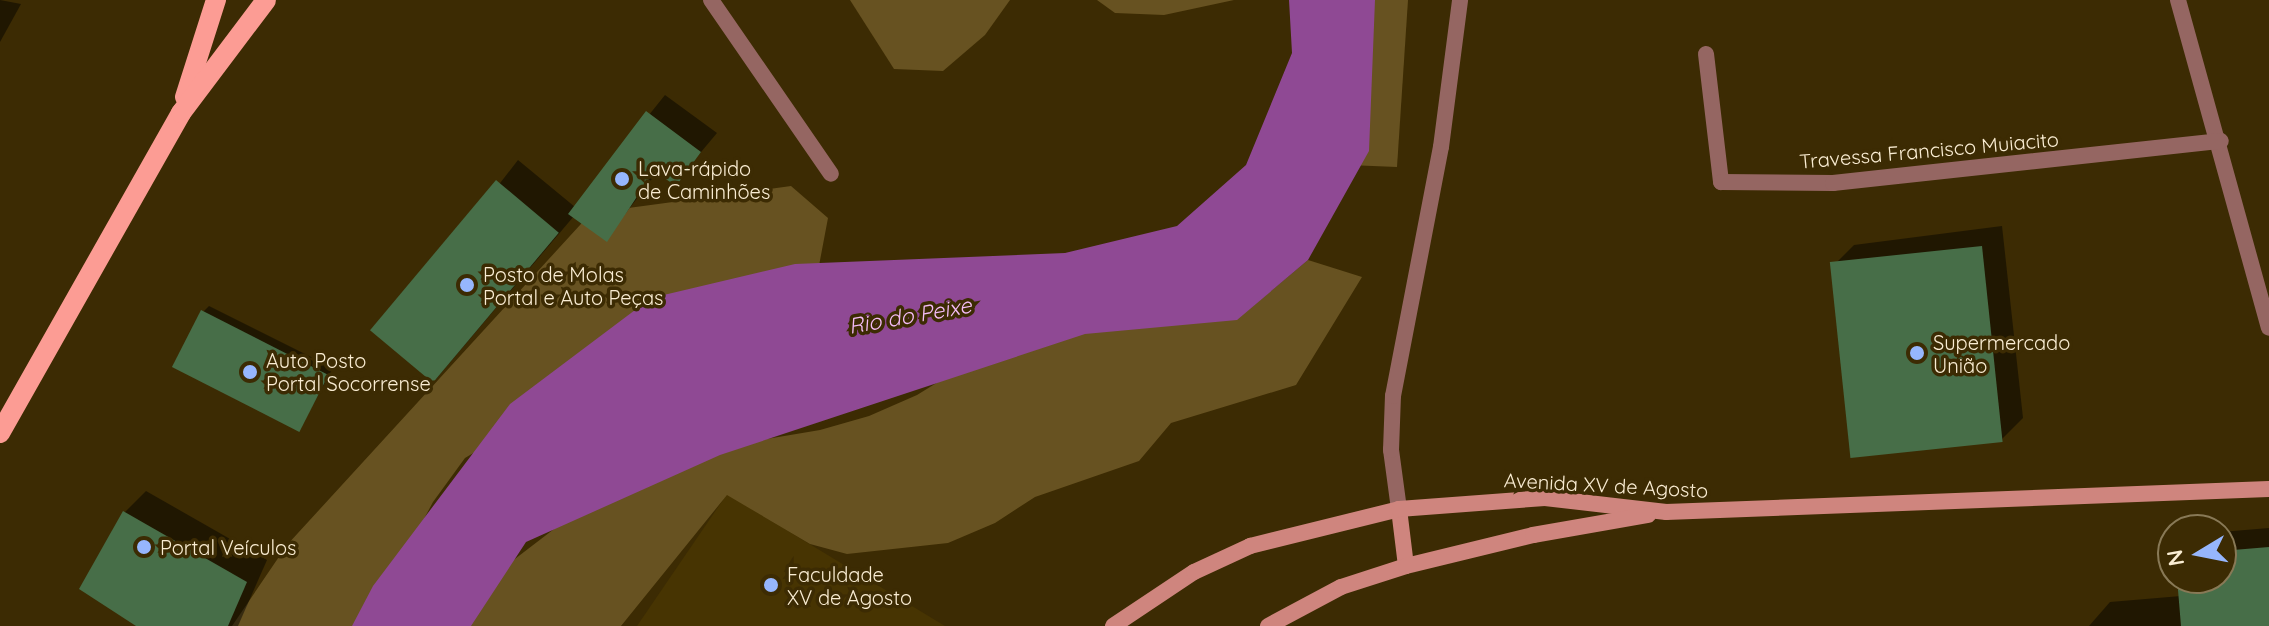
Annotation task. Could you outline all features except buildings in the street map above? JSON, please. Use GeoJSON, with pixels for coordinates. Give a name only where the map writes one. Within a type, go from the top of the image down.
{"type":"FeatureCollection","features":[{"type":"Feature","properties":{"kind":"main road"},"geometry":{"type":"LineString","coordinates":[[181,113],[216,0]]}},
{"type":"Feature","properties":{"kind":"main road"},"geometry":{"type":"LineString","coordinates":[[0,433],[181,113],[266,0]]}},
{"type":"Feature","properties":{"kind":"street"},"geometry":{"type":"LineString","coordinates":[[711,0],[831,174]]}},
{"type":"Feature","properties":{"kind":"street"},"geometry":{"type":"LineString","coordinates":[[1406,566],[1391,450],[1393,396],[1441,147],[1460,0]]}},
{"type":"Feature","properties":{"kind":"street"},"geometry":{"type":"LineString","coordinates":[[2178,0],[2221,141],[2269,328]]}},
{"type":"Feature","properties":{"kind":"street","name":"Travessa Francisco Muiacito"},"geometry":{"type":"LineString","coordinates":[[1706,54],[1721,182],[1833,183],[2221,141]]}},
{"type":"Feature","properties":{"kind":"street","name":"Avenida XV de Agosto"},"geometry":{"type":"LineString","coordinates":[[1113,626],[1194,572],[1250,546],[1399,509],[1545,498],[1666,512],[2269,489]]}},
{"type":"Feature","properties":{"kind":"street"},"geometry":{"type":"LineString","coordinates":[[1268,626],[1341,587],[1406,566],[1533,535],[1666,512]]}},
{"type":"Feature","properties":{"kind":"shaded area"},"geometry":{"type":"Polygon","coordinates":[[[850,0],[1010,0],[985,35],[943,71],[894,69],[850,0]]]}},
{"type":"Feature","properties":{"kind":"shaded area"},"geometry":{"type":"Polygon","coordinates":[[[1097,0],[1234,0],[1164,15],[1115,13],[1097,0]]]}},
{"type":"Feature","properties":{"kind":"shaded area"},"geometry":{"type":"Polygon","coordinates":[[[1374,0],[1408,0],[1397,167],[1348,165],[1374,0]]]}},
{"type":"Feature","properties":{"kind":"shaded area"},"geometry":{"type":"Polygon","coordinates":[[[791,186],[828,218],[818,271],[628,361],[465,458],[433,502],[367,626],[232,626],[287,545],[591,213],[791,186]]]}},
{"type":"Feature","properties":{"kind":"shaded area"},"geometry":{"type":"Polygon","coordinates":[[[1308,260],[1362,277],[1296,385],[1171,423],[1139,461],[1035,497],[995,523],[948,543],[847,554],[810,544],[727,495],[621,626],[443,626],[486,581],[571,516],[720,447],[820,430],[869,416],[917,395],[1003,342],[1247,311],[1308,260]]]}},
{"type":"Feature","properties":{"kind":"shaded area","name":"Faculdade XV de Agosto"},"geometry":{"type":"Polygon","coordinates":[[[727,494],[945,626],[637,626],[727,494]]]}},
{"type":"Feature","properties":{"kind":"water","name":"Rio do Peixe"},"geometry":{"type":"Polygon","coordinates":[[[1289,0],[1375,0],[1369,151],[1308,260],[1237,320],[1085,334],[720,455],[526,542],[471,626],[352,626],[373,586],[510,404],[651,298],[795,264],[1065,253],[1177,226],[1246,165],[1292,53],[1289,0]]]}},
{"type":"Feature","properties":{"kind":"place","name":"Lava-rápido de Caminhões"},"geometry":{"type":"Point","coordinates":[622,179]}},
{"type":"Feature","properties":{"kind":"place","name":"Posto de Molas Portal e Auto Peças"},"geometry":{"type":"Point","coordinates":[467,285]}},
{"type":"Feature","properties":{"kind":"place","name":"Supermercado União"},"geometry":{"type":"Point","coordinates":[1917,353]}},
{"type":"Feature","properties":{"kind":"place","name":"Auto Posto Portal Socorrense"},"geometry":{"type":"Point","coordinates":[250,372]}},
{"type":"Feature","properties":{"kind":"place","name":"Portal Veículos"},"geometry":{"type":"Point","coordinates":[144,547]}},
{"type":"Feature","properties":{"kind":"place","name":"Faculdade XV de Agosto"},"geometry":{"type":"Point","coordinates":[771,585]}}]}
